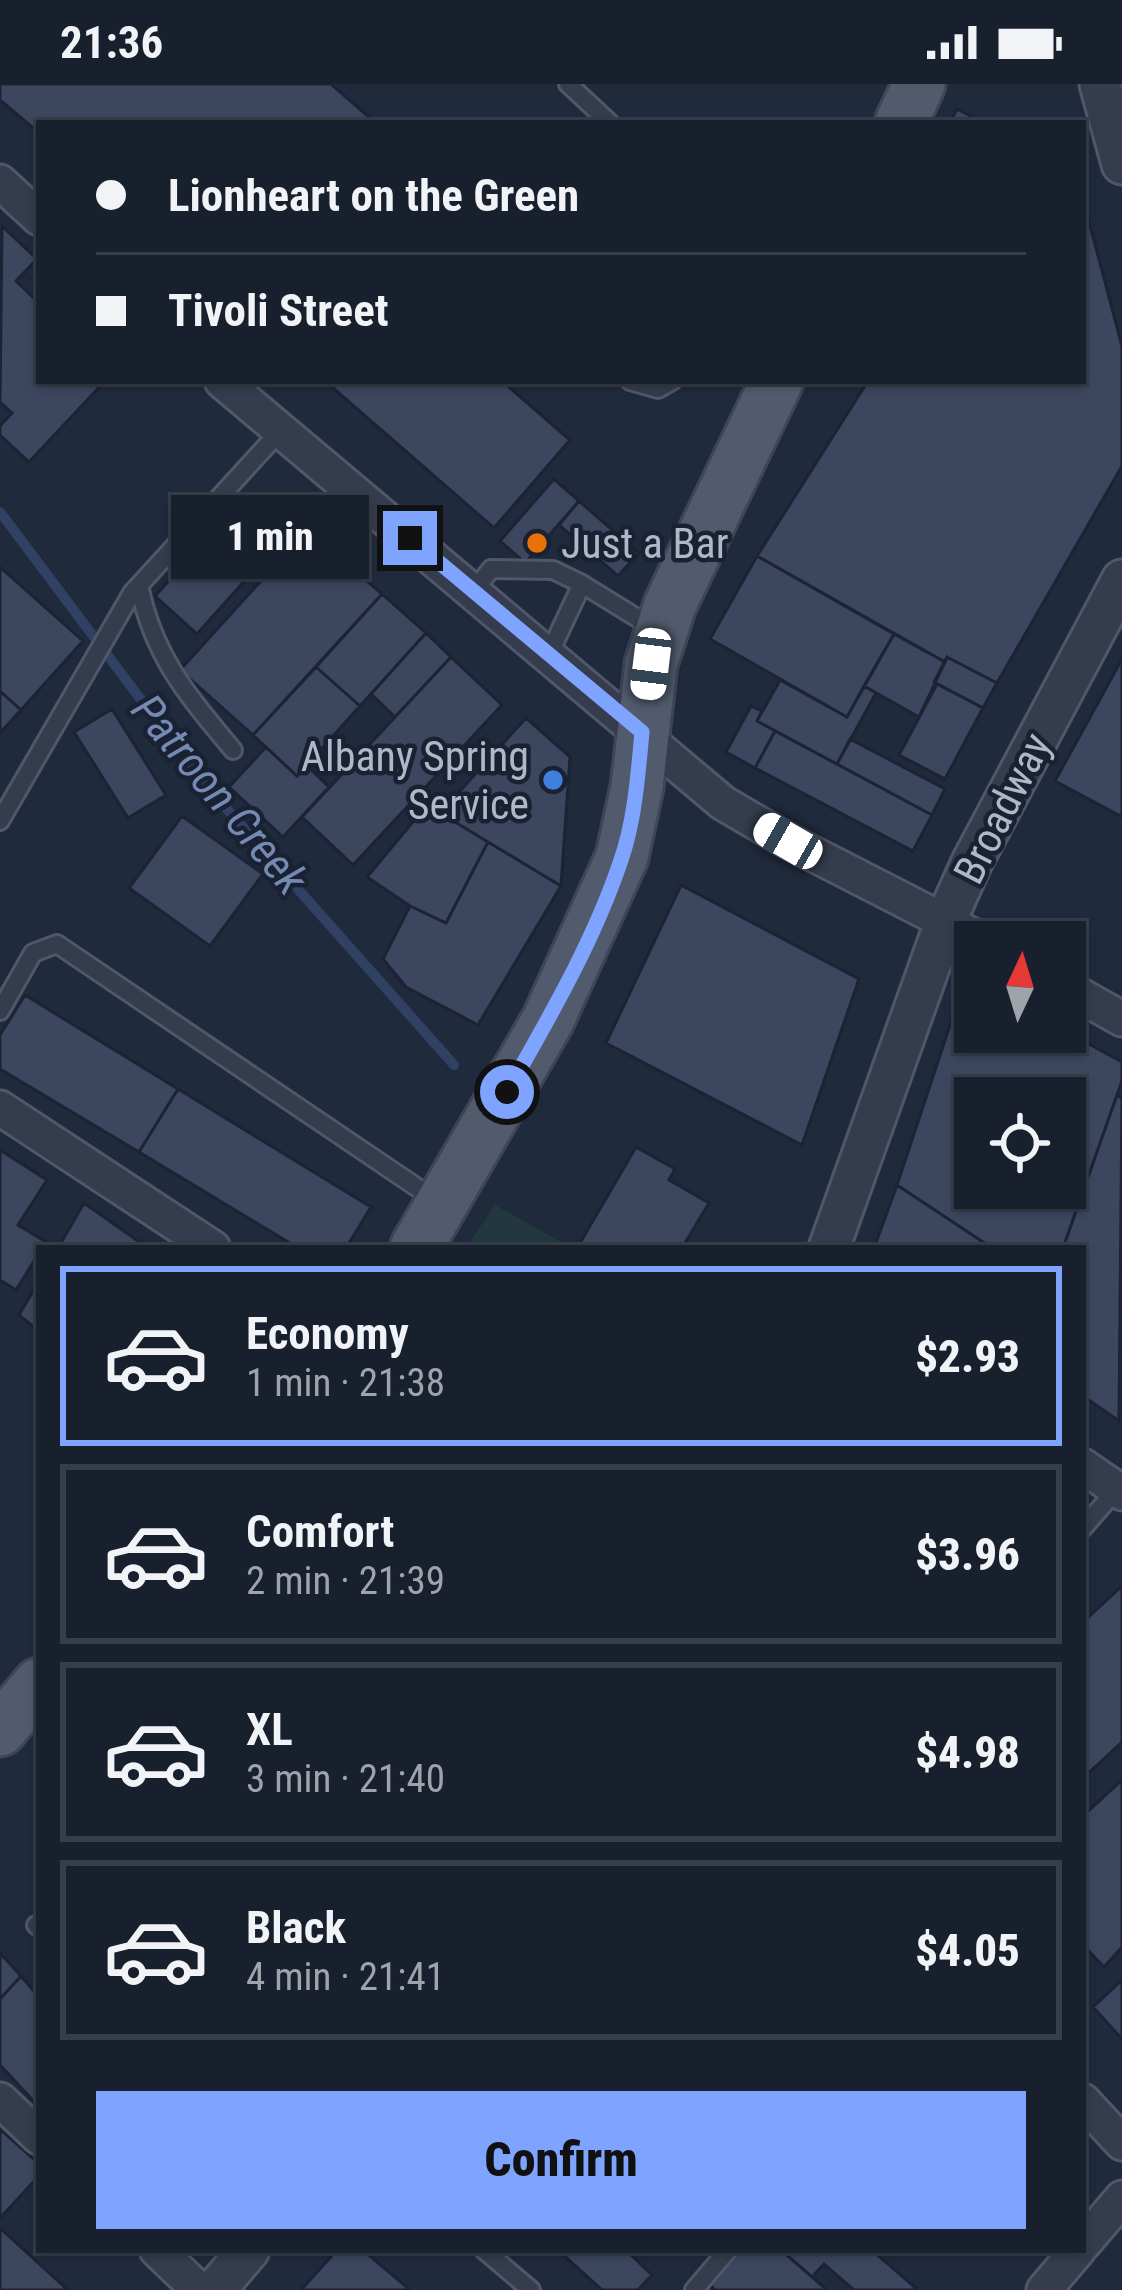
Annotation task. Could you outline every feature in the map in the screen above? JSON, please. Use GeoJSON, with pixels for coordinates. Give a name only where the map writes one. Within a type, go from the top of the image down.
{"type":"FeatureCollection","features":[{"type":"Feature","properties":{"kind":"main road"},"geometry":{"type":"LineString","coordinates":[[418,1245],[548,1020],[622,857],[637,787],[651,664],[670,605],[776,384]]}},
{"type":"Feature","properties":{"kind":"main road"},"geometry":{"type":"LineString","coordinates":[[0,1730],[36,1688]]}},
{"type":"Feature","properties":{"kind":"street"},"geometry":{"type":"LineString","coordinates":[[1100,84],[1122,164]]}},
{"type":"Feature","properties":{"kind":"street"},"geometry":{"type":"LineString","coordinates":[[0,182],[36,215]]}},
{"type":"Feature","properties":{"kind":"street"},"geometry":{"type":"LineString","coordinates":[[226,384],[723,802],[788,841],[954,925]]}},
{"type":"Feature","properties":{"kind":"street","name":"Broadway"},"geometry":{"type":"LineString","coordinates":[[830,1245],[946,920],[1122,580]]}},
{"type":"Feature","properties":{"kind":"street"},"geometry":{"type":"LineString","coordinates":[[1086,999],[1122,1019]]}},
{"type":"Feature","properties":{"kind":"street"},"geometry":{"type":"LineString","coordinates":[[0,1108],[208,1245]]}},
{"type":"Feature","properties":{"kind":"street"},"geometry":{"type":"LineString","coordinates":[[1086,1468],[1120,1491]]}},
{"type":"Feature","properties":{"kind":"street"},"geometry":{"type":"LineString","coordinates":[[0,2100],[36,2135]]}},
{"type":"Feature","properties":{"kind":"street"},"geometry":{"type":"LineString","coordinates":[[1086,2104],[1122,2143]]}},
{"type":"Feature","properties":{"kind":"street"},"geometry":{"type":"LineString","coordinates":[[1086,2240],[1122,2198]]}},
{"type":"Feature","properties":{"kind":"street"},"geometry":{"type":"LineString","coordinates":[[160,2253],[199,2290]]}},
{"type":"Feature","properties":{"kind":"street"},"geometry":{"type":"LineString","coordinates":[[215,2290],[246,2253]]}},
{"type":"Feature","properties":{"kind":"street"},"geometry":{"type":"LineString","coordinates":[[1044,2290],[1075,2253]]}},
{"type":"Feature","properties":{"kind":"lane"},"geometry":{"type":"LineString","coordinates":[[568,84],[607,120]]}},
{"type":"Feature","properties":{"kind":"lane"},"geometry":{"type":"LineString","coordinates":[[0,821],[135,589],[281,430]]}},
{"type":"Feature","properties":{"kind":"lane"},"geometry":{"type":"LineString","coordinates":[[474,591],[491,569],[553,570],[661,633]]}},
{"type":"Feature","properties":{"kind":"lane"},"geometry":{"type":"LineString","coordinates":[[549,654],[582,584]]}},
{"type":"Feature","properties":{"kind":"lane"},"geometry":{"type":"LineString","coordinates":[[135,589],[147,628],[186,694],[233,750]]}},
{"type":"Feature","properties":{"kind":"lane"},"geometry":{"type":"LineString","coordinates":[[0,1011],[33,953],[57,944],[442,1205]]}},
{"type":"Feature","properties":{"kind":"lane"},"geometry":{"type":"LineString","coordinates":[[1086,1525],[1120,1491]]}},
{"type":"Feature","properties":{"kind":"lane"},"geometry":{"type":"LineString","coordinates":[[488,2253],[531,2290]]}},
{"type":"Feature","properties":{"kind":"lane"},"geometry":{"type":"LineString","coordinates":[[694,2290],[725,2253]]}},
{"type":"Feature","properties":{"kind":"green space"},"geometry":{"type":"Polygon","coordinates":[[[495,1205],[567,1245],[468,1245],[495,1205]]]}},
{"type":"Feature","properties":{"kind":"building"},"geometry":{"type":"Polygon","coordinates":[[[0,84],[331,84],[373,120],[36,120],[36,130],[0,100],[0,84]]]}},
{"type":"Feature","properties":{"kind":"building"},"geometry":{"type":"Polygon","coordinates":[[[957,109],[978,120],[952,120],[957,109]]]}},
{"type":"Feature","properties":{"kind":"building"},"geometry":{"type":"Polygon","coordinates":[[[1086,210],[1122,346],[1122,466],[997,683],[947,657],[945,662],[757,556],[866,384],[1086,384],[1086,210]]]}},
{"type":"Feature","properties":{"kind":"building"},"geometry":{"type":"Polygon","coordinates":[[[2,226],[36,258],[16,281],[36,300],[36,384],[102,384],[29,462],[0,435],[0,426],[12,413],[0,402],[2,226]]]}},
{"type":"Feature","properties":{"kind":"building"},"geometry":{"type":"Polygon","coordinates":[[[328,384],[505,384],[570,440],[494,528],[328,384]]]}},
{"type":"Feature","properties":{"kind":"building"},"geometry":{"type":"Polygon","coordinates":[[[554,479],[579,501],[525,563],[500,541],[554,479]]]}},
{"type":"Feature","properties":{"kind":"building"},"geometry":{"type":"Polygon","coordinates":[[[242,500],[284,537],[197,634],[155,596],[242,500]]]}},
{"type":"Feature","properties":{"kind":"building"},"geometry":{"type":"Polygon","coordinates":[[[579,501],[639,553],[618,576],[559,525],[579,501]]]}},
{"type":"Feature","properties":{"kind":"building"},"geometry":{"type":"Polygon","coordinates":[[[308,529],[382,594],[253,735],[180,670],[308,529]]]}},
{"type":"Feature","properties":{"kind":"building"},"geometry":{"type":"Polygon","coordinates":[[[757,556],[894,634],[847,717],[710,639],[757,556]]]}},
{"type":"Feature","properties":{"kind":"building"},"geometry":{"type":"Polygon","coordinates":[[[0,567],[83,641],[21,710],[0,691],[0,567]]]}},
{"type":"Feature","properties":{"kind":"building"},"geometry":{"type":"Polygon","coordinates":[[[382,594],[426,633],[360,706],[316,667],[382,594]]]}},
{"type":"Feature","properties":{"kind":"building"},"geometry":{"type":"Polygon","coordinates":[[[426,633],[451,657],[395,717],[371,694],[426,633]]]}},
{"type":"Feature","properties":{"kind":"building"},"geometry":{"type":"Polygon","coordinates":[[[894,634],[945,662],[919,717],[864,686],[894,634]]]}},
{"type":"Feature","properties":{"kind":"building"},"geometry":{"type":"Polygon","coordinates":[[[451,657],[502,705],[353,865],[302,817],[451,657]]]}},
{"type":"Feature","properties":{"kind":"building"},"geometry":{"type":"Polygon","coordinates":[[[947,657],[997,683],[983,708],[934,682],[947,657]]]}},
{"type":"Feature","properties":{"kind":"building"},"geometry":{"type":"Polygon","coordinates":[[[1122,659],[1122,817],[1055,781],[1122,659]]]}},
{"type":"Feature","properties":{"kind":"building"},"geometry":{"type":"Polygon","coordinates":[[[316,667],[360,706],[297,776],[253,735],[316,667]]]}},
{"type":"Feature","properties":{"kind":"building"},"geometry":{"type":"Polygon","coordinates":[[[780,680],[847,717],[864,686],[876,693],[837,764],[757,721],[780,680]]]}},
{"type":"Feature","properties":{"kind":"building"},"geometry":{"type":"Polygon","coordinates":[[[937,684],[983,708],[945,779],[899,755],[937,684]]]}},
{"type":"Feature","properties":{"kind":"building"},"geometry":{"type":"Polygon","coordinates":[[[0,691],[21,710],[0,733],[0,691]]]}},
{"type":"Feature","properties":{"kind":"building"},"geometry":{"type":"Polygon","coordinates":[[[751,706],[762,711],[757,721],[775,731],[755,768],[726,752],[751,706]]]}},
{"type":"Feature","properties":{"kind":"building"},"geometry":{"type":"Polygon","coordinates":[[[112,709],[166,795],[128,818],[74,732],[112,709]]]}},
{"type":"Feature","properties":{"kind":"building"},"geometry":{"type":"Polygon","coordinates":[[[526,718],[570,757],[561,886],[440,813],[526,718]]]}},
{"type":"Feature","properties":{"kind":"building"},"geometry":{"type":"Polygon","coordinates":[[[775,731],[932,815],[913,851],[755,768],[775,731]]]}},
{"type":"Feature","properties":{"kind":"building"},"geometry":{"type":"Polygon","coordinates":[[[850,739],[945,789],[932,815],[837,764],[850,739]]]}},
{"type":"Feature","properties":{"kind":"building"},"geometry":{"type":"Polygon","coordinates":[[[266,747],[297,776],[307,766],[329,787],[283,837],[229,787],[266,747]]]}},
{"type":"Feature","properties":{"kind":"building"},"geometry":{"type":"Polygon","coordinates":[[[427,805],[488,842],[446,923],[367,877],[427,805]]]}},
{"type":"Feature","properties":{"kind":"building"},"geometry":{"type":"Polygon","coordinates":[[[182,816],[263,874],[210,946],[129,888],[182,816]]]}},
{"type":"Feature","properties":{"kind":"building"},"geometry":{"type":"Polygon","coordinates":[[[488,842],[561,886],[478,1025],[406,987],[383,959],[410,906],[446,923],[488,842]]]}},
{"type":"Feature","properties":{"kind":"building"},"geometry":{"type":"Polygon","coordinates":[[[681,885],[859,979],[802,1145],[606,1043],[681,885]]]}},
{"type":"Feature","properties":{"kind":"building"},"geometry":{"type":"Polygon","coordinates":[[[25,995],[178,1089],[139,1152],[0,1069],[0,1035],[25,995]]]}},
{"type":"Feature","properties":{"kind":"building"},"geometry":{"type":"Polygon","coordinates":[[[954,1013],[954,1053],[1086,1053],[1086,1042],[1122,1062],[1122,1081],[1086,1183],[1086,1077],[954,1077],[954,1209],[1077,1209],[1064,1245],[987,1245],[897,1185],[954,1013]]]}},
{"type":"Feature","properties":{"kind":"building"},"geometry":{"type":"Polygon","coordinates":[[[178,1089],[371,1207],[348,1245],[293,1245],[139,1152],[178,1089]]]}},
{"type":"Feature","properties":{"kind":"building"},"geometry":{"type":"Polygon","coordinates":[[[1117,1095],[1122,1098],[1119,1421],[1086,1398],[1086,1245],[1064,1245],[1077,1209],[1086,1209],[1086,1183],[1117,1095]]]}},
{"type":"Feature","properties":{"kind":"building"},"geometry":{"type":"Polygon","coordinates":[[[636,1147],[675,1169],[669,1180],[709,1203],[684,1245],[580,1243],[636,1147]]]}},
{"type":"Feature","properties":{"kind":"building"},"geometry":{"type":"Polygon","coordinates":[[[0,1150],[47,1180],[18,1225],[46,1242],[36,1245],[36,1258],[16,1290],[0,1280],[0,1150]]]}},
{"type":"Feature","properties":{"kind":"building"},"geometry":{"type":"Polygon","coordinates":[[[897,1185],[987,1245],[875,1245],[897,1185]]]}},
{"type":"Feature","properties":{"kind":"building"},"geometry":{"type":"Polygon","coordinates":[[[84,1203],[144,1245],[60,1245],[84,1203]]]}},
{"type":"Feature","properties":{"kind":"building"},"geometry":{"type":"Polygon","coordinates":[[[36,1286],[36,1329],[19,1315],[36,1286]]]}},
{"type":"Feature","properties":{"kind":"building"},"geometry":{"type":"Polygon","coordinates":[[[1122,1586],[1122,1742],[1086,1775],[1086,1619],[1122,1586]]]}},
{"type":"Feature","properties":{"kind":"building"},"geometry":{"type":"Polygon","coordinates":[[[1122,1780],[1122,1947],[1104,1967],[1086,1948],[1086,1813],[1122,1780]]]}},
{"type":"Feature","properties":{"kind":"building"},"geometry":{"type":"Polygon","coordinates":[[[0,1953],[21,1976],[0,1999],[0,1953]]]}},
{"type":"Feature","properties":{"kind":"building"},"geometry":{"type":"Polygon","coordinates":[[[21,1976],[36,1994],[36,2104],[0,2065],[0,1999],[21,1976]]]}},
{"type":"Feature","properties":{"kind":"building"},"geometry":{"type":"Polygon","coordinates":[[[1122,1980],[1122,2039],[1093,2007],[1122,1980]]]}},
{"type":"Feature","properties":{"kind":"building"},"geometry":{"type":"Polygon","coordinates":[[[0,2129],[36,2161],[36,2179],[0,2218],[0,2129]]]}},
{"type":"Feature","properties":{"kind":"building"},"geometry":{"type":"Polygon","coordinates":[[[0,2228],[68,2290],[0,2290],[0,2228]]]}},
{"type":"Feature","properties":{"kind":"building"},"geometry":{"type":"Polygon","coordinates":[[[334,2253],[367,2253],[410,2290],[301,2290],[334,2253]]]}},
{"type":"Feature","properties":{"kind":"building"},"geometry":{"type":"Polygon","coordinates":[[[561,2253],[629,2253],[652,2275],[638,2290],[602,2290],[561,2253]]]}},
{"type":"Feature","properties":{"kind":"building"},"geometry":{"type":"Polygon","coordinates":[[[731,2253],[784,2253],[827,2290],[715,2290],[706,2281],[731,2253]]]}},
{"type":"Feature","properties":{"kind":"building"},"geometry":{"type":"Polygon","coordinates":[[[784,2253],[875,2253],[918,2290],[854,2290],[824,2264],[812,2277],[784,2253]]]}},
{"type":"Feature","properties":{"kind":"waterway","name":"Patroon Creek"},"geometry":{"type":"LineString","coordinates":[[0,512],[202,781],[454,1065]]}},
{"type":"Feature","properties":{"kind":"place","name":"Just a Bar"},"geometry":{"type":"Point","coordinates":[537,543]}},
{"type":"Feature","properties":{"kind":"place","name":"Albany Spring Service"},"geometry":{"type":"Point","coordinates":[553,780]}},
{"type":"Feature","properties":{"kind":"route"},"geometry":{"type":"LineString","coordinates":[[410,538],[642,732],[637,787],[622,857],[548,1020],[507,1092]]}}]}
